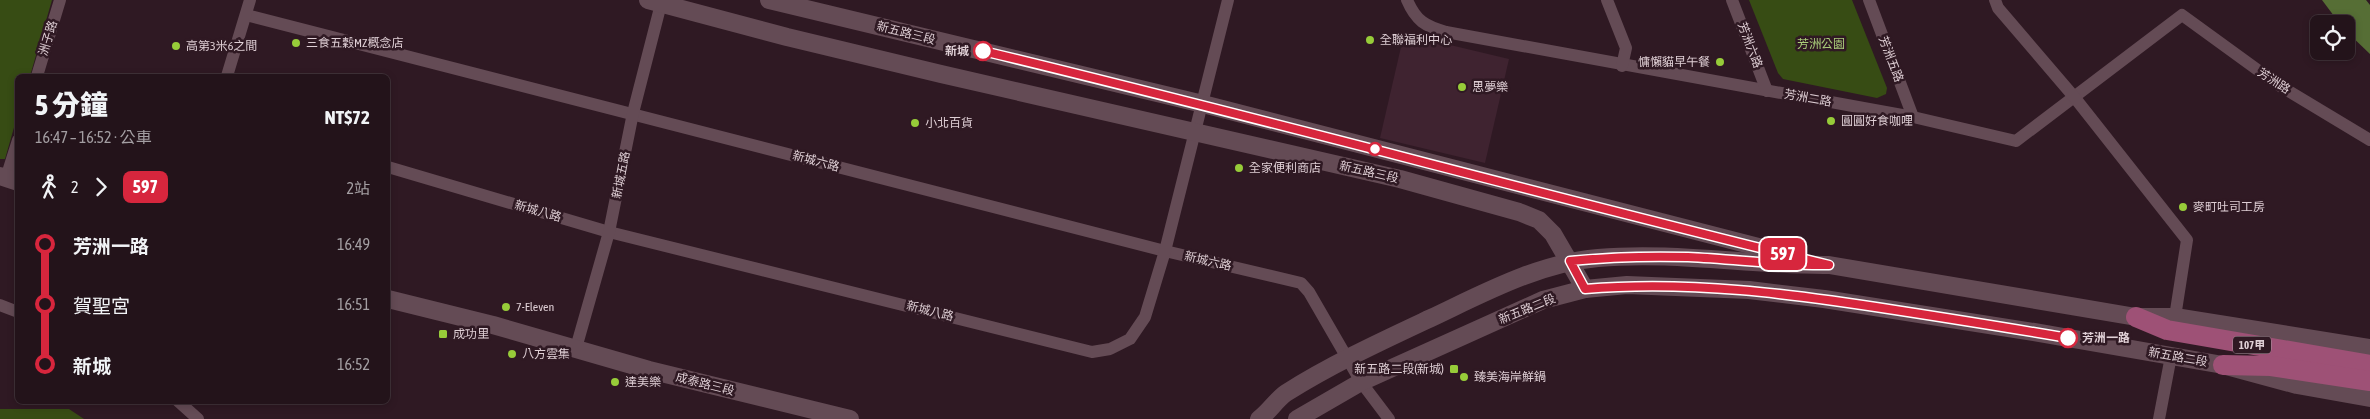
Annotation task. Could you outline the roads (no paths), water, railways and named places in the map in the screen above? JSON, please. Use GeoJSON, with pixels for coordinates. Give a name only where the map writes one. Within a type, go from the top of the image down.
{"type":"FeatureCollection","features":[{"type":"Feature","properties":{"kind":"main road","name":"新五路三段"},"geometry":{"type":"LineString","coordinates":[[769,0],[1203,104],[1627,215],[1829,265]]}},
{"type":"Feature","properties":{"kind":"main road","name":"新五路三段"},"geometry":{"type":"LineString","coordinates":[[657,1],[922,70],[1400,178],[1519,212],[1539,220],[1552,234],[1570,261],[1585,289]]}},
{"type":"Feature","properties":{"kind":"main road","name":"新五路二段"},"geometry":{"type":"LineString","coordinates":[[1259,419],[1284,394],[1347,358],[1468,300],[1529,274],[1570,261],[1600,258],[1659,257],[1829,265],[2136,317],[2174,317],[2370,348]]}},
{"type":"Feature","properties":{"kind":"main road","name":"新五路二段"},"geometry":{"type":"LineString","coordinates":[[1297,419],[1360,382],[1543,300],[1585,289],[1627,285],[1750,290],[2025,330],[2223,365],[2297,385],[2370,398]]}},
{"type":"Feature","properties":{"kind":"main road","name":"成泰路三段"},"geometry":{"type":"LineString","coordinates":[[390,300],[576,348],[649,370],[850,419]]}},
{"type":"Feature","properties":{"kind":"main road","name":"新五路二段"},"geometry":{"type":"LineString","coordinates":[[2136,317],[2167,330],[2370,365]]}},
{"type":"Feature","properties":{"kind":"main road","name":"新五路二段"},"geometry":{"type":"LineString","coordinates":[[2223,365],[2271,366],[2370,381]]}},
{"type":"Feature","properties":{"kind":"main road"},"geometry":{"type":"LineString","coordinates":[[1314,419],[1360,382]]}},
{"type":"Feature","properties":{"kind":"main road"},"geometry":{"type":"LineString","coordinates":[[1244,419],[1284,394]]}},
{"type":"Feature","properties":{"kind":"street","name":"洲子路"},"geometry":{"type":"LineString","coordinates":[[38,74],[60,0]]}},
{"type":"Feature","properties":{"kind":"street"},"geometry":{"type":"LineString","coordinates":[[228,74],[250,0]]}},
{"type":"Feature","properties":{"kind":"street","name":"新城八路"},"geometry":{"type":"LineString","coordinates":[[390,167],[609,232],[1092,352],[1110,349],[1130,339],[1145,317],[1165,251],[1228,0]]}},
{"type":"Feature","properties":{"kind":"street","name":"芳洲二路"},"geometry":{"type":"LineString","coordinates":[[1408,0],[1412,11],[1426,26],[1446,32],[1622,66],[1913,117],[2016,141],[2182,15]]}},
{"type":"Feature","properties":{"kind":"street"},"geometry":{"type":"LineString","coordinates":[[1607,0],[1626,48],[1622,66]]}},
{"type":"Feature","properties":{"kind":"street","name":"芳洲六路"},"geometry":{"type":"LineString","coordinates":[[1732,0],[1767,91]]}},
{"type":"Feature","properties":{"kind":"street","name":"芳洲五路"},"geometry":{"type":"LineString","coordinates":[[1869,0],[1913,117]]}},
{"type":"Feature","properties":{"kind":"street"},"geometry":{"type":"LineString","coordinates":[[1995,0],[1998,8],[2075,98],[2187,240],[2174,317]]}},
{"type":"Feature","properties":{"kind":"street","name":"新城五路"},"geometry":{"type":"LineString","coordinates":[[576,348],[609,232],[657,1]]}},
{"type":"Feature","properties":{"kind":"street","name":"新城六路"},"geometry":{"type":"LineString","coordinates":[[246,14],[1165,251],[1301,283],[1309,292],[1360,382],[1389,419]]}},
{"type":"Feature","properties":{"kind":"street","name":"芳洲路"},"geometry":{"type":"LineString","coordinates":[[2182,15],[2277,84],[2370,140]]}},
{"type":"Feature","properties":{"kind":"street"},"geometry":{"type":"LineString","coordinates":[[8,179],[15,152]]}},
{"type":"Feature","properties":{"kind":"street"},"geometry":{"type":"LineString","coordinates":[[0,305],[15,311]]}},
{"type":"Feature","properties":{"kind":"street"},"geometry":{"type":"LineString","coordinates":[[2159,419],[2171,356]]}},
{"type":"Feature","properties":{"kind":"street"},"geometry":{"type":"LineString","coordinates":[[181,404],[198,419]]}},
{"type":"Feature","properties":{"kind":"place","name":"全聯福利中心"},"geometry":{"type":"Point","coordinates":[1370,40]}},
{"type":"Feature","properties":{"kind":"place","name":"三食五穀MZ概念店"},"geometry":{"type":"Point","coordinates":[296,43]}},
{"type":"Feature","properties":{"kind":"place","name":"高第3米6之間"},"geometry":{"type":"Point","coordinates":[176,46]}},
{"type":"Feature","properties":{"kind":"place","name":"新城"},"geometry":{"type":"Point","coordinates":[983,51]}},
{"type":"Feature","properties":{"kind":"place","name":"慵懶貓早午餐"},"geometry":{"type":"Point","coordinates":[1720,62]}},
{"type":"Feature","properties":{"kind":"place","name":"思夢樂"},"geometry":{"type":"Point","coordinates":[1462,87]}},
{"type":"Feature","properties":{"kind":"place","name":"圓圓好食咖哩"},"geometry":{"type":"Point","coordinates":[1831,121]}},
{"type":"Feature","properties":{"kind":"place","name":"小北百貨"},"geometry":{"type":"Point","coordinates":[915,123]}},
{"type":"Feature","properties":{"kind":"place","name":"全家便利商店"},"geometry":{"type":"Point","coordinates":[1239,168]}},
{"type":"Feature","properties":{"kind":"place","name":"麥町吐司工房"},"geometry":{"type":"Point","coordinates":[2183,207]}},
{"type":"Feature","properties":{"kind":"place","name":"7-Eleven"},"geometry":{"type":"Point","coordinates":[506,307]}},
{"type":"Feature","properties":{"kind":"place","name":"成功里"},"geometry":{"type":"Point","coordinates":[443,334]}},
{"type":"Feature","properties":{"kind":"place","name":"芳洲一路"},"geometry":{"type":"Point","coordinates":[2068,338]}},
{"type":"Feature","properties":{"kind":"place","name":"八方雲集"},"geometry":{"type":"Point","coordinates":[512,354]}},
{"type":"Feature","properties":{"kind":"place","name":"新五路二段(新城)"},"geometry":{"type":"Point","coordinates":[1454,369]}},
{"type":"Feature","properties":{"kind":"place","name":"臻美海岸鮮鍋"},"geometry":{"type":"Point","coordinates":[1464,377]}},
{"type":"Feature","properties":{"kind":"place","name":"達美樂"},"geometry":{"type":"Point","coordinates":[615,382]}},
{"type":"Feature","properties":{"kind":"park label","name":"芳洲公園"},"geometry":{"type":"Point","coordinates":[1821,44]}}]}
